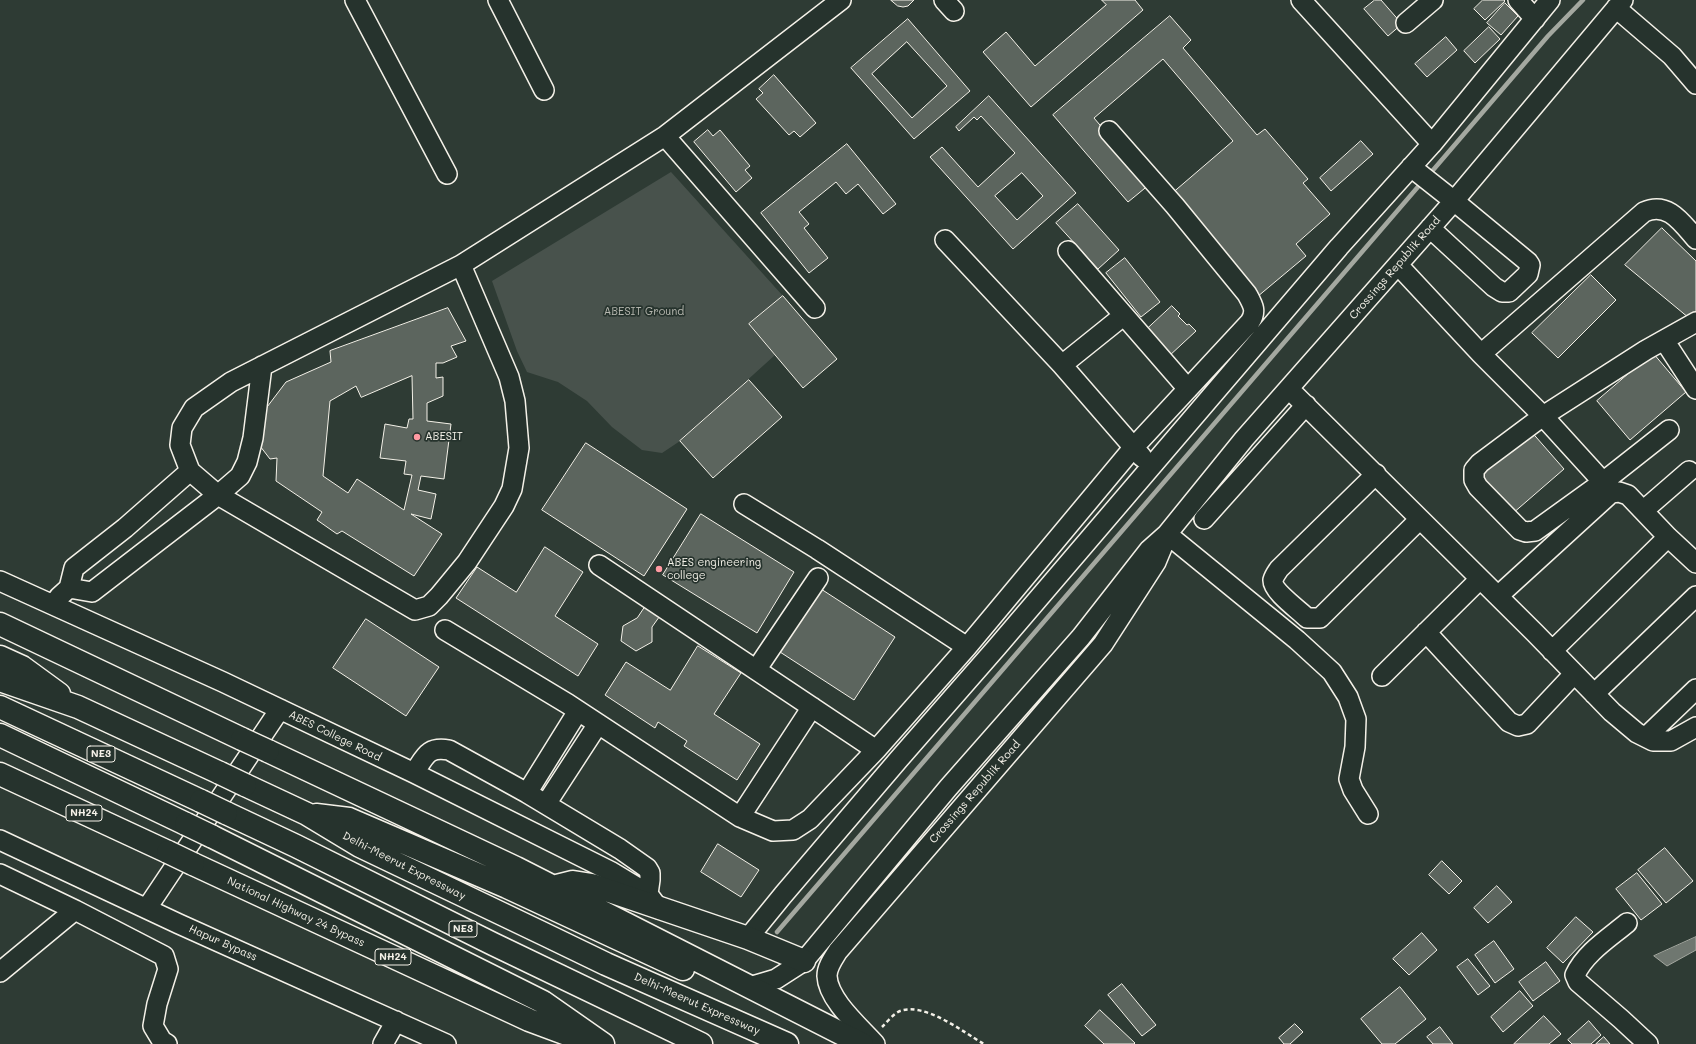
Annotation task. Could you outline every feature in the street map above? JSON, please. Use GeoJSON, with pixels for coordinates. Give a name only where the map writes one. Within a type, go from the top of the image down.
{"type":"FeatureCollection","features":[{"type":"Feature","properties":{"kind":"highway"},"geometry":{"type":"LineString","coordinates":[[0,624],[553,887],[749,987],[870,1043]]}},
{"type":"Feature","properties":{"kind":"highway"},"geometry":{"type":"LineString","coordinates":[[0,657],[22,667],[78,707]]}},
{"type":"Feature","properties":{"kind":"highway","name":"Delhi-Meerut Expressway"},"geometry":{"type":"LineString","coordinates":[[0,680],[78,707],[307,814],[360,846],[606,964],[787,1044]]}},
{"type":"Feature","properties":{"kind":"highway","name":"NE3"},"geometry":{"type":"LineString","coordinates":[[0,707],[296,846],[701,1044]]}},
{"type":"Feature","properties":{"kind":"highway"},"geometry":{"type":"LineString","coordinates":[[0,735],[255,857],[543,1002],[603,1044]]}},
{"type":"Feature","properties":{"kind":"highway","name":"National Highway 24 Bypass"},"geometry":{"type":"LineString","coordinates":[[0,774],[529,1020],[595,1044]]}},
{"type":"Feature","properties":{"kind":"highway"},"geometry":{"type":"LineString","coordinates":[[307,814],[349,819],[507,887],[710,981],[749,987]]}},
{"type":"Feature","properties":{"kind":"highway"},"geometry":{"type":"LineString","coordinates":[[255,857],[275,855],[288,858],[482,951],[492,954],[504,949]]}},
{"type":"Feature","properties":{"kind":"highway"},"geometry":{"type":"LineString","coordinates":[[553,887],[573,882],[592,885],[654,901],[804,961]]}},
{"type":"Feature","properties":{"kind":"street"},"geometry":{"type":"LineString","coordinates":[[355,0],[447,174]]}},
{"type":"Feature","properties":{"kind":"street"},"geometry":{"type":"LineString","coordinates":[[498,0],[544,90]]}},
{"type":"Feature","properties":{"kind":"street"},"geometry":{"type":"LineString","coordinates":[[461,265],[509,376],[516,401],[520,448],[512,489],[504,506],[467,562],[439,596],[428,606],[415,610],[218,494],[190,471],[180,445],[182,428],[194,408],[231,382],[461,265],[665,136],[841,0]]}},
{"type":"Feature","properties":{"kind":"street"},"geometry":{"type":"LineString","coordinates":[[1301,0],[1432,144]]}},
{"type":"Feature","properties":{"kind":"street"},"geometry":{"type":"LineString","coordinates":[[1406,23],[1433,0]]}},
{"type":"Feature","properties":{"kind":"street"},"geometry":{"type":"LineString","coordinates":[[1518,0],[1535,19]]}},
{"type":"Feature","properties":{"kind":"street"},"geometry":{"type":"LineString","coordinates":[[748,938],[894,764],[997,647],[1339,247],[1417,172],[1432,144],[1550,0]]}},
{"type":"Feature","properties":{"kind":"street"},"geometry":{"type":"LineString","coordinates":[[1620,4],[1672,56],[1696,84]]}},
{"type":"Feature","properties":{"kind":"street","name":"Crossings Republik Road"},"geometry":{"type":"LineString","coordinates":[[749,987],[776,979],[804,961],[948,788],[1081,637],[1149,550],[1167,534],[1244,438],[1454,201],[1620,4]]}},
{"type":"Feature","properties":{"kind":"street"},"geometry":{"type":"LineString","coordinates":[[445,630],[578,711],[740,817],[773,831],[793,830],[810,819],[876,750],[967,647],[1133,448],[1250,322],[1254,315],[1254,307],[1247,294],[1233,276],[1175,206],[1109,131]]}},
{"type":"Feature","properties":{"kind":"street"},"geometry":{"type":"LineString","coordinates":[[665,136],[815,308]]}},
{"type":"Feature","properties":{"kind":"street"},"geometry":{"type":"LineString","coordinates":[[1417,172],[1528,262],[1530,269],[1528,274],[1508,292],[1502,292],[1494,287],[1430,228]]}},
{"type":"Feature","properties":{"kind":"street"},"geometry":{"type":"LineString","coordinates":[[1481,354],[1644,212],[1651,209],[1660,208],[1675,216],[1696,239]]}},
{"type":"Feature","properties":{"kind":"street"},"geometry":{"type":"LineString","coordinates":[[945,240],[1062,365],[1133,448],[1151,466]]}},
{"type":"Feature","properties":{"kind":"street"},"geometry":{"type":"LineString","coordinates":[[1068,251],[1188,389]]}},
{"type":"Feature","properties":{"kind":"street"},"geometry":{"type":"LineString","coordinates":[[1398,265],[1481,354],[1543,416],[1603,482]]}},
{"type":"Feature","properties":{"kind":"street"},"geometry":{"type":"LineString","coordinates":[[1062,365],[1123,316]]}},
{"type":"Feature","properties":{"kind":"street"},"geometry":{"type":"LineString","coordinates":[[1669,430],[1603,482],[1535,531],[1526,532],[1520,530],[1478,487],[1474,480],[1474,470],[1480,463],[1543,416],[1646,350],[1696,322]]}},
{"type":"Feature","properties":{"kind":"street"},"geometry":{"type":"LineString","coordinates":[[1664,340],[1696,389]]}},
{"type":"Feature","properties":{"kind":"street"},"geometry":{"type":"LineString","coordinates":[[69,588],[92,592],[240,476],[247,462],[253,438],[262,366]]}},
{"type":"Feature","properties":{"kind":"street"},"geometry":{"type":"LineString","coordinates":[[1289,389],[1376,474],[1612,712],[1636,733],[1653,741],[1671,741],[1696,727]]}},
{"type":"Feature","properties":{"kind":"street"},"geometry":{"type":"LineString","coordinates":[[1204,519],[1306,405]]}},
{"type":"Feature","properties":{"kind":"street"},"geometry":{"type":"LineString","coordinates":[[51,605],[69,588],[74,568],[125,528],[190,471]]}},
{"type":"Feature","properties":{"kind":"street"},"geometry":{"type":"LineString","coordinates":[[1644,510],[1689,471]]}},
{"type":"Feature","properties":{"kind":"street"},"geometry":{"type":"LineString","coordinates":[[1376,474],[1279,569],[1273,581],[1276,589],[1307,618],[1320,618],[1420,519]]}},
{"type":"Feature","properties":{"kind":"street"},"geometry":{"type":"LineString","coordinates":[[1498,596],[1611,493],[1619,492],[1628,495],[1644,510],[1668,537],[1696,563]]}},
{"type":"Feature","properties":{"kind":"street"},"geometry":{"type":"LineString","coordinates":[[744,504],[818,549],[967,647]]}},
{"type":"Feature","properties":{"kind":"street"},"geometry":{"type":"LineString","coordinates":[[1167,534],[1298,640],[1332,672],[1348,697],[1356,719],[1355,746],[1349,779],[1353,790],[1368,814]]}},
{"type":"Feature","properties":{"kind":"street","name":"Crossings Republik Road"},"geometry":{"type":"LineString","coordinates":[[870,1043],[832,992],[827,976],[831,962],[838,951],[1103,644],[1156,562],[1167,534]]}},
{"type":"Feature","properties":{"kind":"street"},"geometry":{"type":"LineString","coordinates":[[1552,651],[1668,537]]}},
{"type":"Feature","properties":{"kind":"street"},"geometry":{"type":"LineString","coordinates":[[599,565],[876,750]]}},
{"type":"Feature","properties":{"kind":"street"},"geometry":{"type":"LineString","coordinates":[[756,670],[818,578]]}},
{"type":"Feature","properties":{"kind":"street"},"geometry":{"type":"LineString","coordinates":[[1382,676],[1480,579]]}},
{"type":"Feature","properties":{"kind":"street","name":"ABES College Road"},"geometry":{"type":"LineString","coordinates":[[0,581],[280,709],[414,774],[610,871],[654,901]]}},
{"type":"Feature","properties":{"kind":"street"},"geometry":{"type":"LineString","coordinates":[[1594,694],[1696,596]]}},
{"type":"Feature","properties":{"kind":"street"},"geometry":{"type":"LineString","coordinates":[[1426,632],[1509,722],[1518,726],[1527,724],[1574,674]]}},
{"type":"Feature","properties":{"kind":"street"},"geometry":{"type":"LineString","coordinates":[[1646,737],[1696,689]]}},
{"type":"Feature","properties":{"kind":"street"},"geometry":{"type":"LineString","coordinates":[[740,817],[812,707]]}},
{"type":"Feature","properties":{"kind":"street"},"geometry":{"type":"LineString","coordinates":[[147,908],[280,709]]}},
{"type":"Feature","properties":{"kind":"street"},"geometry":{"type":"LineString","coordinates":[[527,793],[578,711]]}},
{"type":"Feature","properties":{"kind":"street"},"geometry":{"type":"LineString","coordinates":[[546,804],[598,724]]}},
{"type":"Feature","properties":{"kind":"street"},"geometry":{"type":"LineString","coordinates":[[414,774],[429,752],[438,748],[450,750],[546,804],[620,849],[647,868],[650,873],[654,901]]}},
{"type":"Feature","properties":{"kind":"street","name":"Hapur Bypass"},"geometry":{"type":"LineString","coordinates":[[0,840],[446,1044]]}},
{"type":"Feature","properties":{"kind":"street"},"geometry":{"type":"LineString","coordinates":[[0,874],[75,910],[164,956],[168,969],[157,1004],[153,1026],[162,1041],[167,1044]]}},
{"type":"Feature","properties":{"kind":"street"},"geometry":{"type":"LineString","coordinates":[[0,972],[75,910]]}},
{"type":"Feature","properties":{"kind":"street"},"geometry":{"type":"LineString","coordinates":[[1627,923],[1588,956],[1579,966],[1575,975],[1578,982],[1622,1019],[1648,1044]]}},
{"type":"Feature","properties":{"kind":"street"},"geometry":{"type":"LineString","coordinates":[[383,1044],[396,1021]]}},
{"type":"Feature","properties":{"kind":"path"},"geometry":{"type":"LineString","coordinates":[[870,1043],[892,1017],[900,1011],[916,1010],[929,1012],[984,1044]]}},
{"type":"Feature","properties":{"kind":"green space","name":"ABESIT Ground"},"geometry":{"type":"Polygon","coordinates":[[[671,172],[783,296],[749,324],[775,355],[680,441],[662,453],[642,450],[612,427],[587,401],[558,382],[527,372],[517,351],[492,281],[671,172]]]}},
{"type":"Feature","properties":{"kind":"shaded area"},"geometry":{"type":"Polygon","coordinates":[[[1696,937],[1696,950],[1667,966],[1654,956],[1696,937]]]}},
{"type":"Feature","properties":{"kind":"building"},"geometry":{"type":"Polygon","coordinates":[[[891,0],[914,0],[908,6],[903,7],[898,6],[891,0]]]}},
{"type":"Feature","properties":{"kind":"building"},"geometry":{"type":"Polygon","coordinates":[[[1102,0],[1135,0],[1143,10],[1031,107],[983,52],[1006,32],[1035,66],[1106,5],[1102,0]]]}},
{"type":"Feature","properties":{"kind":"building"},"geometry":{"type":"Polygon","coordinates":[[[1375,0],[1381,0],[1402,24],[1388,36],[1364,9],[1375,0]]]}},
{"type":"Feature","properties":{"kind":"building"},"geometry":{"type":"Polygon","coordinates":[[[1483,0],[1505,1],[1485,20],[1474,9],[1483,0]]]}},
{"type":"Feature","properties":{"kind":"building"},"geometry":{"type":"Polygon","coordinates":[[[1505,3],[1518,16],[1501,35],[1487,23],[1505,3]]]}},
{"type":"Feature","properties":{"kind":"building"},"geometry":{"type":"Polygon","coordinates":[[[1170,16],[1191,40],[1183,48],[1257,135],[1265,129],[1308,179],[1303,183],[1330,214],[1296,244],[1306,256],[1257,297],[1170,195],[1233,141],[1163,59],[1094,118],[1150,184],[1128,202],[1053,115],[1170,16]]]}},
{"type":"Feature","properties":{"kind":"building"},"geometry":{"type":"Polygon","coordinates":[[[908,19],[970,91],[914,139],[851,68],[908,19]],[[907,42],[872,74],[912,118],[947,86],[907,42]]]}},
{"type":"Feature","properties":{"kind":"building"},"geometry":{"type":"Polygon","coordinates":[[[1489,27],[1500,39],[1475,63],[1464,51],[1489,27]]]}},
{"type":"Feature","properties":{"kind":"building"},"geometry":{"type":"Polygon","coordinates":[[[1446,37],[1457,50],[1427,77],[1415,64],[1446,37]]]}},
{"type":"Feature","properties":{"kind":"building"},"geometry":{"type":"Polygon","coordinates":[[[774,75],[816,123],[800,137],[794,131],[789,135],[756,99],[763,93],[759,89],[774,75]]]}},
{"type":"Feature","properties":{"kind":"building"},"geometry":{"type":"Polygon","coordinates":[[[989,96],[1076,193],[1013,249],[930,157],[942,147],[978,187],[1015,153],[981,116],[977,120],[974,117],[959,131],[956,127],[989,96]],[[1022,173],[995,196],[1017,220],[1043,196],[1022,173]]]}},
{"type":"Feature","properties":{"kind":"building"},"geometry":{"type":"Polygon","coordinates":[[[708,130],[713,136],[720,130],[750,166],[745,170],[752,178],[736,192],[694,142],[708,130]]]}},
{"type":"Feature","properties":{"kind":"building"},"geometry":{"type":"Polygon","coordinates":[[[1361,141],[1373,154],[1331,191],[1320,178],[1361,141]]]}},
{"type":"Feature","properties":{"kind":"building"},"geometry":{"type":"Polygon","coordinates":[[[847,144],[896,204],[883,214],[858,184],[846,194],[836,182],[799,212],[809,224],[804,228],[828,258],[809,273],[761,213],[847,144]]]}},
{"type":"Feature","properties":{"kind":"building"},"geometry":{"type":"Polygon","coordinates":[[[1078,204],[1119,250],[1098,269],[1056,223],[1078,204]]]}},
{"type":"Feature","properties":{"kind":"building"},"geometry":{"type":"Polygon","coordinates":[[[1662,228],[1696,261],[1696,314],[1689,318],[1625,265],[1662,228]]]}},
{"type":"Feature","properties":{"kind":"building"},"geometry":{"type":"Polygon","coordinates":[[[1125,258],[1160,302],[1141,317],[1106,273],[1125,258]]]}},
{"type":"Feature","properties":{"kind":"building"},"geometry":{"type":"Polygon","coordinates":[[[1591,275],[1616,300],[1558,358],[1532,333],[1591,275]]]}},
{"type":"Feature","properties":{"kind":"building"},"geometry":{"type":"Polygon","coordinates":[[[783,296],[837,359],[803,388],[749,324],[783,296]]]}},
{"type":"Feature","properties":{"kind":"building"},"geometry":{"type":"Polygon","coordinates":[[[1172,306],[1180,314],[1178,316],[1196,331],[1168,357],[1160,349],[1164,346],[1155,337],[1145,331],[1172,306]]]}},
{"type":"Feature","properties":{"kind":"building","name":"ABESIT"},"geometry":{"type":"Polygon","coordinates":[[[448,308],[466,341],[451,346],[457,357],[443,363],[436,363],[436,378],[443,377],[443,396],[427,403],[427,421],[451,424],[444,479],[421,476],[418,490],[436,494],[431,519],[411,514],[442,534],[414,576],[342,531],[337,534],[317,520],[322,512],[276,481],[277,458],[270,459],[260,446],[261,415],[286,382],[331,362],[330,351],[448,308]],[[412,376],[361,397],[356,386],[330,401],[323,476],[348,493],[357,479],[404,510],[412,475],[404,474],[406,461],[380,458],[385,424],[407,428],[409,419],[413,419],[412,376]]]}},
{"type":"Feature","properties":{"kind":"building"},"geometry":{"type":"Polygon","coordinates":[[[1653,353],[1686,392],[1630,440],[1597,401],[1653,353]]]}},
{"type":"Feature","properties":{"kind":"building"},"geometry":{"type":"Polygon","coordinates":[[[749,380],[782,417],[713,478],[680,441],[749,380]]]}},
{"type":"Feature","properties":{"kind":"building"},"geometry":{"type":"Polygon","coordinates":[[[1529,429],[1564,469],[1512,514],[1477,474],[1529,429]]]}},
{"type":"Feature","properties":{"kind":"building"},"geometry":{"type":"Polygon","coordinates":[[[586,443],[687,509],[644,576],[542,510],[586,443]]]}},
{"type":"Feature","properties":{"kind":"building"},"geometry":{"type":"Polygon","coordinates":[[[701,514],[794,572],[757,633],[663,575],[701,514]]]}},
{"type":"Feature","properties":{"kind":"building"},"geometry":{"type":"Polygon","coordinates":[[[545,547],[583,572],[555,616],[598,644],[578,676],[456,598],[477,567],[516,592],[545,547]]]}},
{"type":"Feature","properties":{"kind":"building"},"geometry":{"type":"Polygon","coordinates":[[[821,589],[895,637],[854,700],[780,652],[821,589]]]}},
{"type":"Feature","properties":{"kind":"building"},"geometry":{"type":"Polygon","coordinates":[[[647,604],[662,613],[652,627],[652,642],[636,651],[621,641],[623,626],[637,618],[647,604]]]}},
{"type":"Feature","properties":{"kind":"building"},"geometry":{"type":"Polygon","coordinates":[[[366,619],[439,667],[406,716],[333,668],[366,619]]]}},
{"type":"Feature","properties":{"kind":"building"},"geometry":{"type":"Polygon","coordinates":[[[698,646],[741,673],[714,714],[760,744],[737,780],[684,746],[687,741],[658,722],[655,728],[605,695],[626,662],[670,690],[698,646]]]}},
{"type":"Feature","properties":{"kind":"building"},"geometry":{"type":"Polygon","coordinates":[[[718,844],[759,870],[741,897],[701,872],[718,844]]]}},
{"type":"Feature","properties":{"kind":"building"},"geometry":{"type":"Polygon","coordinates":[[[1665,848],[1693,881],[1666,903],[1638,870],[1665,848]]]}},
{"type":"Feature","properties":{"kind":"building"},"geometry":{"type":"Polygon","coordinates":[[[1442,861],[1462,881],[1449,894],[1429,875],[1442,861]]]}},
{"type":"Feature","properties":{"kind":"building"},"geometry":{"type":"Polygon","coordinates":[[[1637,873],[1662,904],[1641,920],[1616,889],[1637,873]]]}},
{"type":"Feature","properties":{"kind":"building"},"geometry":{"type":"Polygon","coordinates":[[[1497,886],[1512,902],[1488,923],[1474,908],[1497,886]]]}},
{"type":"Feature","properties":{"kind":"building"},"geometry":{"type":"Polygon","coordinates":[[[1576,917],[1593,932],[1563,963],[1547,948],[1576,917]]]}},
{"type":"Feature","properties":{"kind":"building"},"geometry":{"type":"Polygon","coordinates":[[[1422,933],[1437,950],[1409,975],[1393,959],[1422,933]]]}},
{"type":"Feature","properties":{"kind":"building"},"geometry":{"type":"Polygon","coordinates":[[[1494,941],[1514,969],[1495,983],[1475,955],[1494,941]]]}},
{"type":"Feature","properties":{"kind":"building"},"geometry":{"type":"Polygon","coordinates":[[[1468,959],[1490,986],[1478,995],[1457,967],[1468,959]]]}},
{"type":"Feature","properties":{"kind":"building"},"geometry":{"type":"Polygon","coordinates":[[[1546,962],[1560,981],[1533,1001],[1519,982],[1546,962]]]}},
{"type":"Feature","properties":{"kind":"building"},"geometry":{"type":"Polygon","coordinates":[[[1122,984],[1156,1025],[1142,1036],[1108,995],[1122,984]]]}},
{"type":"Feature","properties":{"kind":"building"},"geometry":{"type":"Polygon","coordinates":[[[1400,987],[1426,1019],[1395,1044],[1382,1044],[1361,1019],[1400,987]]]}},
{"type":"Feature","properties":{"kind":"building"},"geometry":{"type":"Polygon","coordinates":[[[1520,991],[1533,1006],[1503,1032],[1491,1017],[1520,991]]]}},
{"type":"Feature","properties":{"kind":"building"},"geometry":{"type":"Polygon","coordinates":[[[1100,1010],[1135,1043],[1104,1044],[1085,1026],[1100,1010]]]}},
{"type":"Feature","properties":{"kind":"building"},"geometry":{"type":"Polygon","coordinates":[[[1544,1016],[1561,1034],[1549,1044],[1514,1044],[1544,1016]]]}},
{"type":"Feature","properties":{"kind":"building"},"geometry":{"type":"Polygon","coordinates":[[[1589,1021],[1601,1035],[1591,1044],[1572,1044],[1568,1040],[1589,1021]]]}},
{"type":"Feature","properties":{"kind":"building"},"geometry":{"type":"Polygon","coordinates":[[[1295,1024],[1303,1032],[1290,1044],[1284,1044],[1279,1038],[1295,1024]]]}},
{"type":"Feature","properties":{"kind":"building"},"geometry":{"type":"Polygon","coordinates":[[[1440,1027],[1453,1044],[1433,1044],[1427,1037],[1440,1027]]]}},
{"type":"Feature","properties":{"kind":"building"},"geometry":{"type":"Polygon","coordinates":[[[1604,1037],[1610,1044],[1596,1044],[1604,1037]]]}},
{"type":"Feature","properties":{"kind":"waterway"},"geometry":{"type":"LineString","coordinates":[[1428,176],[1548,36],[1583,0]]}},
{"type":"Feature","properties":{"kind":"waterway"},"geometry":{"type":"LineString","coordinates":[[777,932],[1423,181]]}},
{"type":"Feature","properties":{"kind":"place","name":"ABESIT"},"geometry":{"type":"Point","coordinates":[417,437]}},
{"type":"Feature","properties":{"kind":"place","name":"ABES engineering college"},"geometry":{"type":"Point","coordinates":[659,569]}}]}
